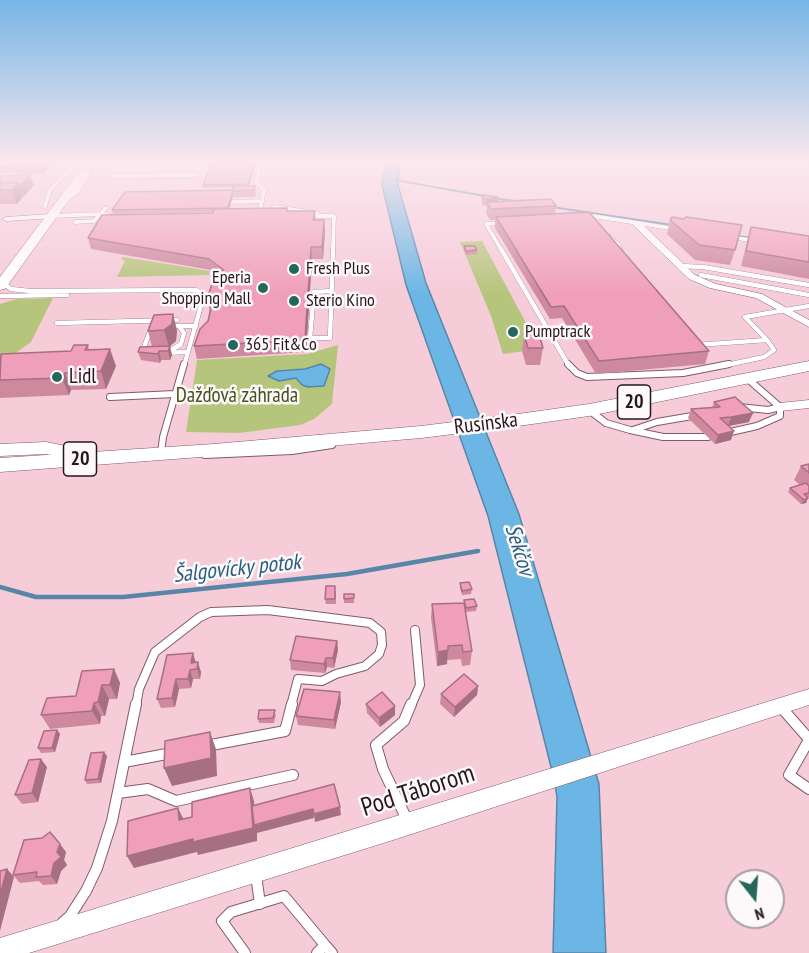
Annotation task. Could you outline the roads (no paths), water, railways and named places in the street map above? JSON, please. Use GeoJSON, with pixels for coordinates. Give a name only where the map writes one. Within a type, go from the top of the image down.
{"type":"FeatureCollection","features":[{"type":"Feature","properties":{"kind":"main road","name":"Rusínska"},"geometry":{"type":"LineString","coordinates":[[0,455],[369,437],[420,432],[589,410],[749,380],[806,366]]}},
{"type":"Feature","properties":{"kind":"main road","name":"Rusínska"},"geometry":{"type":"LineString","coordinates":[[0,465],[161,446]]}},
{"type":"Feature","properties":{"kind":"street"},"geometry":{"type":"LineString","coordinates":[[2,218],[37,217],[53,209],[55,205]]}},
{"type":"Feature","properties":{"kind":"street"},"geometry":{"type":"LineString","coordinates":[[1,289],[55,205]]}},
{"type":"Feature","properties":{"kind":"street"},"geometry":{"type":"LineString","coordinates":[[0,265],[37,217]]}},
{"type":"Feature","properties":{"kind":"street"},"geometry":{"type":"LineString","coordinates":[[636,223],[680,266],[701,282],[759,296],[809,324]]}},
{"type":"Feature","properties":{"kind":"street"},"geometry":{"type":"LineString","coordinates":[[780,407],[809,404]]}},
{"type":"Feature","properties":{"kind":"street"},"geometry":{"type":"LineString","coordinates":[[0,450],[46,448],[74,453]]}},
{"type":"Feature","properties":{"kind":"street","name":"Pod Táborom"},"geometry":{"type":"LineString","coordinates":[[0,950],[409,824],[809,697]]}},
{"type":"Feature","properties":{"kind":"lane"},"geometry":{"type":"LineString","coordinates":[[240,213],[257,211],[261,205]]}},
{"type":"Feature","properties":{"kind":"lane"},"geometry":{"type":"LineString","coordinates":[[272,217],[274,207],[317,213],[316,216]]}},
{"type":"Feature","properties":{"kind":"lane"},"geometry":{"type":"LineString","coordinates":[[75,222],[94,221],[106,208]]}},
{"type":"Feature","properties":{"kind":"lane"},"geometry":{"type":"LineString","coordinates":[[53,209],[82,215]]}},
{"type":"Feature","properties":{"kind":"lane"},"geometry":{"type":"LineString","coordinates":[[53,209],[62,213],[82,215]]}},
{"type":"Feature","properties":{"kind":"lane"},"geometry":{"type":"LineString","coordinates":[[29,246],[56,220],[82,215],[120,216]]}},
{"type":"Feature","properties":{"kind":"lane"},"geometry":{"type":"LineString","coordinates":[[294,217],[334,216],[330,338],[310,338],[314,292],[331,291]]}},
{"type":"Feature","properties":{"kind":"lane"},"geometry":{"type":"LineString","coordinates":[[576,219],[587,219],[593,216],[683,230]]}},
{"type":"Feature","properties":{"kind":"lane"},"geometry":{"type":"LineString","coordinates":[[261,217],[283,217]]}},
{"type":"Feature","properties":{"kind":"lane"},"geometry":{"type":"LineString","coordinates":[[587,219],[593,224]]}},
{"type":"Feature","properties":{"kind":"lane"},"geometry":{"type":"LineString","coordinates":[[511,222],[486,224],[570,368],[587,377],[683,373],[764,357],[774,350],[746,317],[809,306]]}},
{"type":"Feature","properties":{"kind":"lane"},"geometry":{"type":"LineString","coordinates":[[599,230],[618,244],[623,260],[628,266]]}},
{"type":"Feature","properties":{"kind":"lane"},"geometry":{"type":"LineString","coordinates":[[730,237],[764,242]]}},
{"type":"Feature","properties":{"kind":"lane"},"geometry":{"type":"LineString","coordinates":[[680,266],[703,267],[809,285]]}},
{"type":"Feature","properties":{"kind":"lane"},"geometry":{"type":"LineString","coordinates":[[742,283],[744,274]]}},
{"type":"Feature","properties":{"kind":"lane"},"geometry":{"type":"LineString","coordinates":[[700,276],[809,296]]}},
{"type":"Feature","properties":{"kind":"lane"},"geometry":{"type":"LineString","coordinates":[[1,289],[30,291]]}},
{"type":"Feature","properties":{"kind":"lane"},"geometry":{"type":"LineString","coordinates":[[1,289],[87,292],[209,290]]}},
{"type":"Feature","properties":{"kind":"lane"},"geometry":{"type":"LineString","coordinates":[[1,289],[22,296]]}},
{"type":"Feature","properties":{"kind":"lane"},"geometry":{"type":"LineString","coordinates":[[161,446],[204,297],[196,290]]}},
{"type":"Feature","properties":{"kind":"lane"},"geometry":{"type":"LineString","coordinates":[[0,302],[22,296],[87,292]]}},
{"type":"Feature","properties":{"kind":"lane"},"geometry":{"type":"LineString","coordinates":[[57,323],[153,321],[195,326]]}},
{"type":"Feature","properties":{"kind":"lane"},"geometry":{"type":"LineString","coordinates":[[153,321],[144,349],[153,353],[188,352]]}},
{"type":"Feature","properties":{"kind":"lane"},"geometry":{"type":"LineString","coordinates":[[152,327],[178,323]]}},
{"type":"Feature","properties":{"kind":"lane"},"geometry":{"type":"LineString","coordinates":[[168,352],[181,344],[184,333],[178,323]]}},
{"type":"Feature","properties":{"kind":"lane"},"geometry":{"type":"LineString","coordinates":[[690,340],[694,345],[767,340]]}},
{"type":"Feature","properties":{"kind":"lane"},"geometry":{"type":"LineString","coordinates":[[724,433],[757,426],[780,416],[780,407],[749,380]]}},
{"type":"Feature","properties":{"kind":"lane"},"geometry":{"type":"LineString","coordinates":[[110,396],[175,394]]}},
{"type":"Feature","properties":{"kind":"lane"},"geometry":{"type":"LineString","coordinates":[[734,408],[768,410],[780,407]]}},
{"type":"Feature","properties":{"kind":"lane"},"geometry":{"type":"LineString","coordinates":[[589,410],[606,423],[630,430],[663,437],[708,437]]}},
{"type":"Feature","properties":{"kind":"lane"},"geometry":{"type":"LineString","coordinates":[[630,430],[657,422],[701,414]]}},
{"type":"Feature","properties":{"kind":"lane","name":"Pod Táborom"},"geometry":{"type":"LineString","coordinates":[[45,937],[70,916],[98,868],[112,820],[140,689],[155,652],[200,617],[211,612],[259,610],[370,623],[381,632],[383,639],[379,654],[357,670],[336,674],[322,681],[298,679],[285,731],[193,749]]}},
{"type":"Feature","properties":{"kind":"lane"},"geometry":{"type":"LineString","coordinates":[[409,824],[383,769],[376,745],[404,721],[420,685],[415,630]]}},
{"type":"Feature","properties":{"kind":"lane"},"geometry":{"type":"LineString","coordinates":[[780,706],[809,740],[789,775],[809,789]]}},
{"type":"Feature","properties":{"kind":"lane"},"geometry":{"type":"LineString","coordinates":[[124,762],[182,751]]}},
{"type":"Feature","properties":{"kind":"lane"},"geometry":{"type":"LineString","coordinates":[[118,793],[148,789],[176,801],[293,775]]}},
{"type":"Feature","properties":{"kind":"lane"},"geometry":{"type":"LineString","coordinates":[[255,872],[260,904]]}},
{"type":"Feature","properties":{"kind":"lane"},"geometry":{"type":"LineString","coordinates":[[245,953],[222,921],[231,912],[284,896],[325,950]]}},
{"type":"Feature","properties":{"kind":"water","name":"Sekčov"},"geometry":{"type":"Polygon","coordinates":[[[387,205],[404,205],[426,283],[519,514],[599,784],[606,953],[553,953],[557,797],[554,779],[488,516],[406,285],[387,205]]]}},
{"type":"Feature","properties":{"kind":"water"},"geometry":{"type":"Polygon","coordinates":[[[321,364],[330,369],[324,386],[308,387],[302,385],[296,378],[279,381],[268,376],[277,371],[305,369],[321,364]]]}},
{"type":"Feature","properties":{"kind":"waterway"},"geometry":{"type":"LineString","coordinates":[[552,207],[672,225]]}},
{"type":"Feature","properties":{"kind":"waterway"},"geometry":{"type":"LineString","coordinates":[[736,236],[752,238]]}},
{"type":"Feature","properties":{"kind":"waterway","name":"Šalgovícky potok"},"geometry":{"type":"LineString","coordinates":[[0,587],[36,597],[123,597],[347,574],[478,551]]}},
{"type":"Feature","properties":{"kind":"place","name":"Fresh Plus"},"geometry":{"type":"Point","coordinates":[294,269]}},
{"type":"Feature","properties":{"kind":"place","name":"Eperia Shopping Mall"},"geometry":{"type":"Point","coordinates":[263,288]}},
{"type":"Feature","properties":{"kind":"place","name":"Sterio Kino"},"geometry":{"type":"Point","coordinates":[294,301]}},
{"type":"Feature","properties":{"kind":"place","name":"Pumptrack"},"geometry":{"type":"Point","coordinates":[513,332]}},
{"type":"Feature","properties":{"kind":"place","name":"365 Fit&Co"},"geometry":{"type":"Point","coordinates":[233,345]}},
{"type":"Feature","properties":{"kind":"place","name":"Lidl"},"geometry":{"type":"Point","coordinates":[57,377]}},
{"type":"Feature","properties":{"kind":"park label","name":"Dažďová záhrada"},"geometry":{"type":"Point","coordinates":[237,396]}}]}
